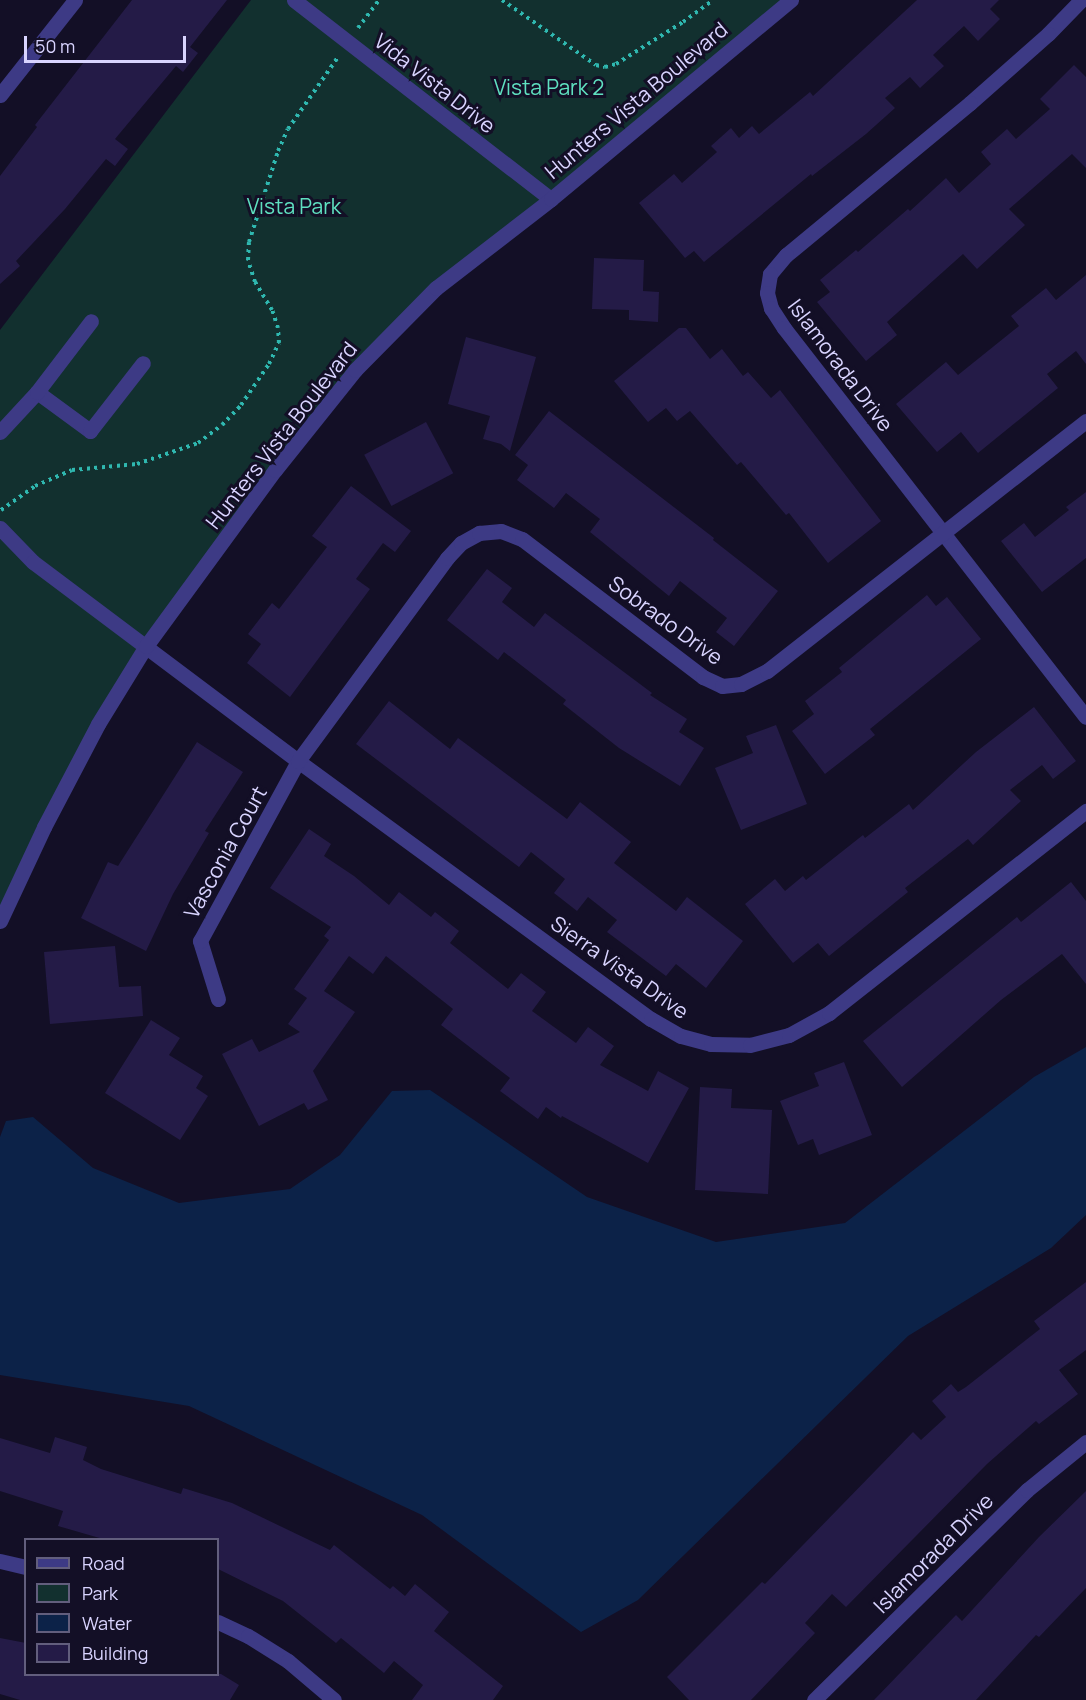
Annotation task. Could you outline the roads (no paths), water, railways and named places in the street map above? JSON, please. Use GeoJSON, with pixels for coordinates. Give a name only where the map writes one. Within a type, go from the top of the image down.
{"type":"FeatureCollection","features":[{"type":"Feature","properties":{"kind":"street"},"geometry":{"type":"LineString","coordinates":[[0,96],[75,0]]}},
{"type":"Feature","properties":{"kind":"street","name":"Vida Vista Drive"},"geometry":{"type":"LineString","coordinates":[[294,0],[550,199]]}},
{"type":"Feature","properties":{"kind":"street","name":"Hunters Vista Boulevard"},"geometry":{"type":"LineString","coordinates":[[0,921],[44,827],[98,724],[146,646],[275,470],[355,370],[436,288],[550,199],[791,0]]}},
{"type":"Feature","properties":{"kind":"street","name":"Islamorada Drive"},"geometry":{"type":"LineString","coordinates":[[1081,0],[1048,34],[979,96],[786,255],[770,274],[768,293],[771,308],[942,533],[1086,717]]}},
{"type":"Feature","properties":{"kind":"street"},"geometry":{"type":"LineString","coordinates":[[0,432],[38,392],[91,321]]}},
{"type":"Feature","properties":{"kind":"street"},"geometry":{"type":"LineString","coordinates":[[38,392],[90,431],[143,363]]}},
{"type":"Feature","properties":{"kind":"street","name":"Sobrado Drive"},"geometry":{"type":"LineString","coordinates":[[298,761],[447,558],[461,543],[479,533],[501,531],[522,539],[703,677],[722,686],[741,684],[767,671],[1086,421]]}},
{"type":"Feature","properties":{"kind":"street","name":"Sierra Vista Drive"},"geometry":{"type":"LineString","coordinates":[[0,528],[33,562],[298,761],[651,1019],[681,1036],[711,1044],[750,1045],[789,1035],[830,1013],[1086,812]]}},
{"type":"Feature","properties":{"kind":"street","name":"Vasconia Court"},"geometry":{"type":"LineString","coordinates":[[218,999],[200,941],[298,761]]}},
{"type":"Feature","properties":{"kind":"street","name":"Islamorada Drive"},"geometry":{"type":"LineString","coordinates":[[814,1700],[1027,1490],[1086,1442]]}},
{"type":"Feature","properties":{"kind":"street"},"geometry":{"type":"LineString","coordinates":[[0,1560],[24,1566]]}},
{"type":"Feature","properties":{"kind":"street"},"geometry":{"type":"LineString","coordinates":[[219,1622],[248,1636],[288,1661],[334,1700]]}},
{"type":"Feature","properties":{"kind":"water"},"geometry":{"type":"Polygon","coordinates":[[[1086,1047],[1086,1215],[1051,1248],[908,1336],[638,1600],[581,1632],[422,1515],[189,1406],[0,1375],[0,1137],[6,1121],[33,1117],[93,1168],[179,1203],[290,1189],[340,1155],[392,1091],[430,1090],[587,1197],[716,1242],[845,1223],[1034,1077],[1086,1047]]]}},
{"type":"Feature","properties":{"kind":"park label","name":"Vista Park 2"},"geometry":{"type":"Point","coordinates":[549,87]}},
{"type":"Feature","properties":{"kind":"park label","name":"Vista Park"},"geometry":{"type":"Point","coordinates":[294,206]}}]}
